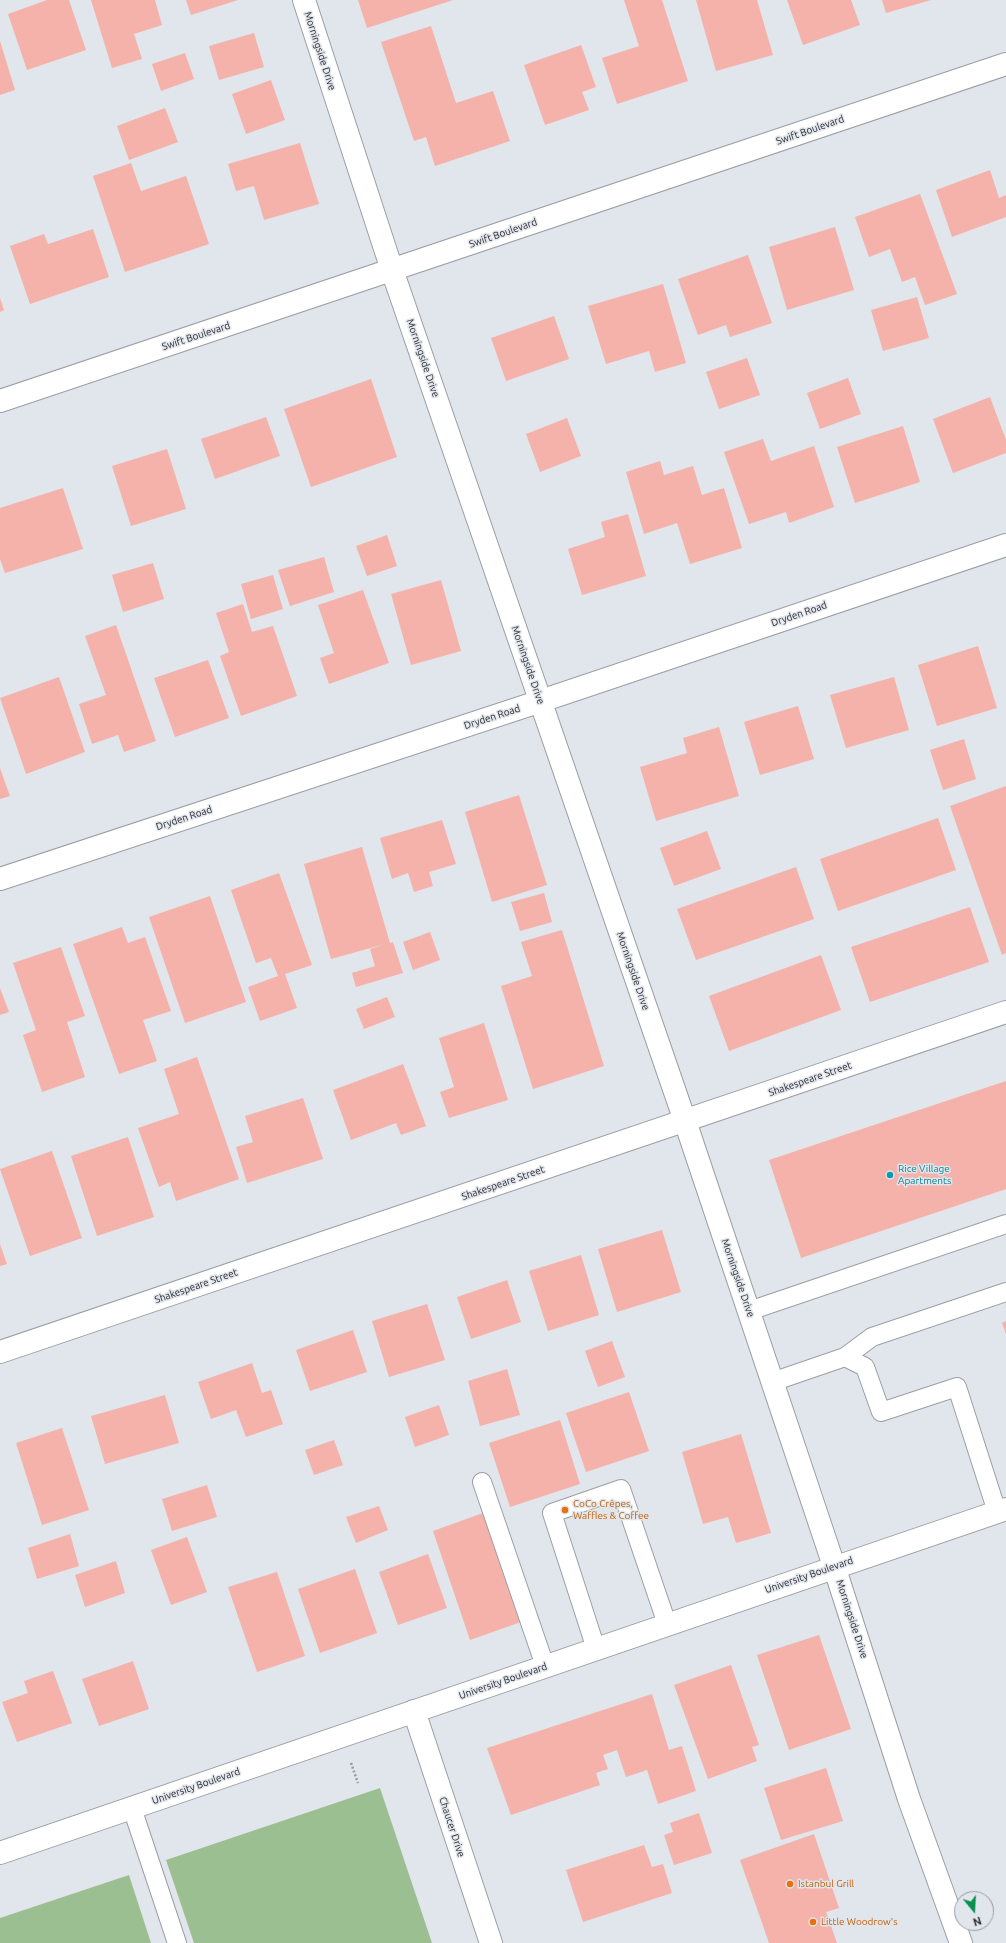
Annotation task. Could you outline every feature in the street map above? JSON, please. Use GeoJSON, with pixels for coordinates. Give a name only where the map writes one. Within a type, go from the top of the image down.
{"type":"FeatureCollection","features":[{"type":"Feature","properties":{"kind":"street","name":"Morningside Drive"},"geometry":{"type":"LineString","coordinates":[[304,0],[392,270],[749,1311],[834,1566],[909,1799],[961,1943]]}},
{"type":"Feature","properties":{"kind":"street","name":"Swift Boulevard"},"geometry":{"type":"LineString","coordinates":[[0,401],[1006,64]]}},
{"type":"Feature","properties":{"kind":"street","name":"Dryden Road"},"geometry":{"type":"LineString","coordinates":[[0,879],[541,701],[1006,545]]}},
{"type":"Feature","properties":{"kind":"street","name":"Shakespeare Street"},"geometry":{"type":"LineString","coordinates":[[0,1352],[1006,1012]]}},
{"type":"Feature","properties":{"kind":"street","name":"University Boulevard"},"geometry":{"type":"LineString","coordinates":[[1,1848],[132,1808],[834,1566],[1002,1510]]}},
{"type":"Feature","properties":{"kind":"street","name":"Chaucer Drive"},"geometry":{"type":"LineString","coordinates":[[414,1711],[491,1943]]}},
{"type":"Feature","properties":{"kind":"lane"},"geometry":{"type":"LineString","coordinates":[[749,1311],[1006,1224]]}},
{"type":"Feature","properties":{"kind":"lane"},"geometry":{"type":"LineString","coordinates":[[772,1382],[845,1357],[872,1336],[1006,1292]]}},
{"type":"Feature","properties":{"kind":"lane"},"geometry":{"type":"LineString","coordinates":[[845,1357],[865,1367],[881,1412],[957,1387],[1002,1510]]}},
{"type":"Feature","properties":{"kind":"lane"},"geometry":{"type":"LineString","coordinates":[[482,1482],[545,1666]]}},
{"type":"Feature","properties":{"kind":"lane"},"geometry":{"type":"LineString","coordinates":[[596,1648],[552,1513],[621,1489],[667,1624]]}},
{"type":"Feature","properties":{"kind":"lane"},"geometry":{"type":"LineString","coordinates":[[132,1808],[177,1943]]}},
{"type":"Feature","properties":{"kind":"green space"},"geometry":{"type":"Polygon","coordinates":[[[380,1788],[432,1943],[194,1943],[166,1860],[380,1788]]]}},
{"type":"Feature","properties":{"kind":"green space"},"geometry":{"type":"Polygon","coordinates":[[[129,1875],[151,1943],[0,1943],[0,1918],[129,1875]]]}},
{"type":"Feature","properties":{"kind":"building"},"geometry":{"type":"Polygon","coordinates":[[[47,0],[69,0],[86,50],[27,70],[8,14],[47,0]]]}},
{"type":"Feature","properties":{"kind":"building"},"geometry":{"type":"Polygon","coordinates":[[[91,0],[155,0],[162,25],[134,34],[142,59],[112,68],[91,0]]]}},
{"type":"Feature","properties":{"kind":"building"},"geometry":{"type":"Polygon","coordinates":[[[186,0],[238,0],[191,15],[186,0]]]}},
{"type":"Feature","properties":{"kind":"building"},"geometry":{"type":"Polygon","coordinates":[[[358,0],[453,0],[367,28],[358,0]]]}},
{"type":"Feature","properties":{"kind":"building"},"geometry":{"type":"Polygon","coordinates":[[[624,0],[662,0],[688,81],[617,104],[602,58],[639,46],[624,0]]]}},
{"type":"Feature","properties":{"kind":"building"},"geometry":{"type":"Polygon","coordinates":[[[696,0],[757,0],[773,55],[716,71],[696,0]]]}},
{"type":"Feature","properties":{"kind":"building"},"geometry":{"type":"Polygon","coordinates":[[[787,0],[851,0],[860,25],[803,45],[787,0]]]}},
{"type":"Feature","properties":{"kind":"building"},"geometry":{"type":"Polygon","coordinates":[[[882,0],[931,0],[886,13],[882,0]]]}},
{"type":"Feature","properties":{"kind":"building"},"geometry":{"type":"Polygon","coordinates":[[[431,26],[456,103],[493,91],[510,141],[435,166],[426,137],[414,141],[381,42],[431,26]]]}},
{"type":"Feature","properties":{"kind":"building"},"geometry":{"type":"Polygon","coordinates":[[[254,33],[264,67],[219,80],[209,46],[254,33]]]}},
{"type":"Feature","properties":{"kind":"building"},"geometry":{"type":"Polygon","coordinates":[[[0,41],[15,90],[0,95],[0,41]]]}},
{"type":"Feature","properties":{"kind":"building"},"geometry":{"type":"Polygon","coordinates":[[[581,45],[596,87],[582,92],[589,110],[545,125],[524,65],[581,45]]]}},
{"type":"Feature","properties":{"kind":"building"},"geometry":{"type":"Polygon","coordinates":[[[185,53],[194,79],[161,91],[152,64],[185,53]]]}},
{"type":"Feature","properties":{"kind":"building"},"geometry":{"type":"Polygon","coordinates":[[[271,80],[285,120],[246,134],[232,94],[271,80]]]}},
{"type":"Feature","properties":{"kind":"building"},"geometry":{"type":"Polygon","coordinates":[[[165,108],[178,142],[129,160],[117,126],[165,108]]]}},
{"type":"Feature","properties":{"kind":"building"},"geometry":{"type":"Polygon","coordinates":[[[300,143],[319,204],[264,220],[254,186],[236,191],[228,164],[300,143]]]}},
{"type":"Feature","properties":{"kind":"building"},"geometry":{"type":"Polygon","coordinates":[[[131,163],[141,191],[186,176],[209,244],[125,272],[93,176],[131,163]]]}},
{"type":"Feature","properties":{"kind":"building"},"geometry":{"type":"Polygon","coordinates":[[[990,170],[999,198],[1006,195],[1006,217],[952,237],[936,190],[990,170]]]}},
{"type":"Feature","properties":{"kind":"building"},"geometry":{"type":"Polygon","coordinates":[[[920,194],[957,294],[925,305],[915,277],[902,282],[890,249],[869,257],[855,217],[920,194]]]}},
{"type":"Feature","properties":{"kind":"building"},"geometry":{"type":"Polygon","coordinates":[[[835,227],[854,290],[787,310],[769,247],[835,227]]]}},
{"type":"Feature","properties":{"kind":"building"},"geometry":{"type":"Polygon","coordinates":[[[93,229],[109,277],[30,304],[10,246],[44,234],[48,244],[93,229]]]}},
{"type":"Feature","properties":{"kind":"building"},"geometry":{"type":"Polygon","coordinates":[[[748,255],[772,323],[730,337],[726,325],[698,335],[678,279],[748,255]]]}},
{"type":"Feature","properties":{"kind":"building"},"geometry":{"type":"Polygon","coordinates":[[[663,284],[686,363],[655,372],[649,351],[606,364],[588,306],[663,284]]]}},
{"type":"Feature","properties":{"kind":"building"},"geometry":{"type":"Polygon","coordinates":[[[917,297],[929,338],[883,351],[871,310],[917,297]]]}},
{"type":"Feature","properties":{"kind":"building"},"geometry":{"type":"Polygon","coordinates":[[[0,298],[4,310],[0,312],[0,298]]]}},
{"type":"Feature","properties":{"kind":"building"},"geometry":{"type":"Polygon","coordinates":[[[554,316],[569,359],[506,381],[491,338],[554,316]]]}},
{"type":"Feature","properties":{"kind":"building"},"geometry":{"type":"Polygon","coordinates":[[[747,358],[760,395],[719,409],[706,372],[747,358]]]}},
{"type":"Feature","properties":{"kind":"building"},"geometry":{"type":"Polygon","coordinates":[[[848,378],[861,414],[820,429],[807,393],[848,378]]]}},
{"type":"Feature","properties":{"kind":"building"},"geometry":{"type":"Polygon","coordinates":[[[371,379],[397,457],[311,487],[284,409],[371,379]]]}},
{"type":"Feature","properties":{"kind":"building"},"geometry":{"type":"Polygon","coordinates":[[[990,397],[1006,440],[1006,453],[953,473],[933,419],[990,397]]]}},
{"type":"Feature","properties":{"kind":"building"},"geometry":{"type":"Polygon","coordinates":[[[266,417],[280,456],[215,479],[201,439],[266,417]]]}},
{"type":"Feature","properties":{"kind":"building"},"geometry":{"type":"Polygon","coordinates":[[[567,418],[581,456],[540,472],[526,434],[567,418]]]}},
{"type":"Feature","properties":{"kind":"building"},"geometry":{"type":"Polygon","coordinates":[[[903,426],[920,482],[855,503],[837,447],[903,426]]]}},
{"type":"Feature","properties":{"kind":"building"},"geometry":{"type":"Polygon","coordinates":[[[763,439],[771,461],[814,446],[834,507],[789,523],[786,512],[749,524],[724,452],[763,439]]]}},
{"type":"Feature","properties":{"kind":"building"},"geometry":{"type":"Polygon","coordinates":[[[167,449],[186,509],[131,526],[112,466],[167,449]]]}},
{"type":"Feature","properties":{"kind":"building"},"geometry":{"type":"Polygon","coordinates":[[[660,461],[664,475],[693,466],[702,495],[724,488],[742,548],[690,564],[677,523],[644,534],[626,472],[660,461]]]}},
{"type":"Feature","properties":{"kind":"building"},"geometry":{"type":"Polygon","coordinates":[[[63,488],[83,549],[5,573],[0,559],[0,508],[63,488]]]}},
{"type":"Feature","properties":{"kind":"building"},"geometry":{"type":"Polygon","coordinates":[[[628,514],[646,576],[582,595],[568,549],[605,537],[601,522],[628,514]]]}},
{"type":"Feature","properties":{"kind":"building"},"geometry":{"type":"Polygon","coordinates":[[[387,535],[397,566],[367,576],[356,546],[387,535]]]}},
{"type":"Feature","properties":{"kind":"building"},"geometry":{"type":"Polygon","coordinates":[[[324,557],[334,592],[290,606],[278,570],[324,557]]]}},
{"type":"Feature","properties":{"kind":"building"},"geometry":{"type":"Polygon","coordinates":[[[153,563],[164,599],[123,612],[112,575],[153,563]]]}},
{"type":"Feature","properties":{"kind":"building"},"geometry":{"type":"Polygon","coordinates":[[[273,575],[283,609],[251,619],[241,584],[273,575]]]}},
{"type":"Feature","properties":{"kind":"building"},"geometry":{"type":"Polygon","coordinates":[[[441,580],[461,651],[411,665],[391,594],[441,580]]]}},
{"type":"Feature","properties":{"kind":"building"},"geometry":{"type":"Polygon","coordinates":[[[363,590],[389,663],[329,684],[320,658],[334,653],[318,605],[363,590]]]}},
{"type":"Feature","properties":{"kind":"building"},"geometry":{"type":"Polygon","coordinates":[[[243,604],[252,632],[273,626],[297,696],[241,716],[220,656],[229,652],[216,613],[243,604]]]}},
{"type":"Feature","properties":{"kind":"building"},"geometry":{"type":"Polygon","coordinates":[[[116,625],[156,741],[124,752],[118,735],[92,744],[79,704],[106,695],[85,636],[116,625]]]}},
{"type":"Feature","properties":{"kind":"building"},"geometry":{"type":"Polygon","coordinates":[[[978,646],[997,708],[937,726],[918,665],[978,646]]]}},
{"type":"Feature","properties":{"kind":"building"},"geometry":{"type":"Polygon","coordinates":[[[208,660],[229,718],[175,737],[154,678],[208,660]]]}},
{"type":"Feature","properties":{"kind":"building"},"geometry":{"type":"Polygon","coordinates":[[[59,677],[85,752],[26,774],[0,698],[59,677]]]}},
{"type":"Feature","properties":{"kind":"building"},"geometry":{"type":"Polygon","coordinates":[[[894,677],[909,730],[846,748],[830,695],[894,677]]]}},
{"type":"Feature","properties":{"kind":"building"},"geometry":{"type":"Polygon","coordinates":[[[798,706],[814,759],[760,775],[744,722],[798,706]]]}},
{"type":"Feature","properties":{"kind":"building"},"geometry":{"type":"Polygon","coordinates":[[[719,727],[739,796],[656,821],[640,767],[687,753],[683,738],[719,727]]]}},
{"type":"Feature","properties":{"kind":"building"},"geometry":{"type":"Polygon","coordinates":[[[964,739],[976,779],[943,790],[930,750],[964,739]]]}},
{"type":"Feature","properties":{"kind":"building"},"geometry":{"type":"Polygon","coordinates":[[[0,768],[10,796],[0,799],[0,768]]]}},
{"type":"Feature","properties":{"kind":"building"},"geometry":{"type":"Polygon","coordinates":[[[1006,786],[1006,953],[1002,955],[950,806],[1006,786]]]}},
{"type":"Feature","properties":{"kind":"building"},"geometry":{"type":"Polygon","coordinates":[[[519,795],[547,885],[492,902],[465,812],[519,795]]]}},
{"type":"Feature","properties":{"kind":"building"},"geometry":{"type":"Polygon","coordinates":[[[938,818],[956,870],[838,911],[820,859],[938,818]]]}},
{"type":"Feature","properties":{"kind":"building"},"geometry":{"type":"Polygon","coordinates":[[[442,820],[456,864],[429,872],[433,886],[414,892],[408,873],[392,879],[380,838],[442,820]]]}},
{"type":"Feature","properties":{"kind":"building"},"geometry":{"type":"Polygon","coordinates":[[[707,831],[721,869],[674,886],[660,848],[707,831]]]}},
{"type":"Feature","properties":{"kind":"building"},"geometry":{"type":"Polygon","coordinates":[[[362,847],[390,943],[393,942],[403,973],[356,987],[352,973],[375,966],[370,949],[385,944],[331,959],[304,864],[362,847]]]}},
{"type":"Feature","properties":{"kind":"building"},"geometry":{"type":"Polygon","coordinates":[[[796,867],[814,919],[696,960],[677,909],[796,867]]]}},
{"type":"Feature","properties":{"kind":"building"},"geometry":{"type":"Polygon","coordinates":[[[279,873],[312,965],[285,974],[297,1008],[260,1021],[248,987],[278,976],[271,958],[256,963],[231,890],[279,873]]]}},
{"type":"Feature","properties":{"kind":"building"},"geometry":{"type":"Polygon","coordinates":[[[544,893],[552,922],[520,931],[511,902],[544,893]]]}},
{"type":"Feature","properties":{"kind":"building"},"geometry":{"type":"Polygon","coordinates":[[[210,896],[246,1002],[185,1023],[149,917],[210,896]]]}},
{"type":"Feature","properties":{"kind":"building"},"geometry":{"type":"Polygon","coordinates":[[[970,907],[989,962],[870,1002],[851,947],[970,907]]]}},
{"type":"Feature","properties":{"kind":"building"},"geometry":{"type":"Polygon","coordinates":[[[122,927],[128,943],[145,937],[171,1011],[143,1020],[157,1061],[119,1074],[73,944],[122,927]]]}},
{"type":"Feature","properties":{"kind":"building"},"geometry":{"type":"Polygon","coordinates":[[[562,930],[604,1066],[533,1089],[501,986],[532,976],[521,942],[562,930]]]}},
{"type":"Feature","properties":{"kind":"building"},"geometry":{"type":"Polygon","coordinates":[[[430,932],[440,960],[413,970],[403,942],[430,932]]]}},
{"type":"Feature","properties":{"kind":"building"},"geometry":{"type":"Polygon","coordinates":[[[61,947],[85,1016],[67,1022],[85,1077],[42,1092],[23,1035],[36,1030],[13,963],[61,947]]]}},
{"type":"Feature","properties":{"kind":"building"},"geometry":{"type":"Polygon","coordinates":[[[821,955],[841,1010],[729,1051],[709,996],[821,955]]]}},
{"type":"Feature","properties":{"kind":"building"},"geometry":{"type":"Polygon","coordinates":[[[0,988],[9,1012],[0,1015],[0,988]]]}},
{"type":"Feature","properties":{"kind":"building"},"geometry":{"type":"Polygon","coordinates":[[[387,997],[395,1017],[364,1029],[356,1009],[387,997]]]}},
{"type":"Feature","properties":{"kind":"building"},"geometry":{"type":"Polygon","coordinates":[[[484,1023],[508,1100],[449,1118],[440,1092],[454,1087],[439,1038],[484,1023]]]}},
{"type":"Feature","properties":{"kind":"building"},"geometry":{"type":"Polygon","coordinates":[[[197,1057],[239,1179],[176,1201],[170,1182],[159,1187],[138,1128],[179,1114],[164,1069],[197,1057]]]}},
{"type":"Feature","properties":{"kind":"building"},"geometry":{"type":"Polygon","coordinates":[[[403,1064],[426,1126],[401,1135],[396,1123],[351,1140],[333,1090],[403,1064]]]}},
{"type":"Feature","properties":{"kind":"building","name":"Rice Village Apartments"},"geometry":{"type":"Polygon","coordinates":[[[1006,1081],[1006,1189],[801,1258],[769,1160],[1006,1081]]]}},
{"type":"Feature","properties":{"kind":"building"},"geometry":{"type":"Polygon","coordinates":[[[303,1098],[323,1159],[247,1183],[236,1147],[253,1142],[245,1116],[303,1098]]]}},
{"type":"Feature","properties":{"kind":"building"},"geometry":{"type":"Polygon","coordinates":[[[128,1137],[154,1217],[97,1236],[71,1156],[128,1137]]]}},
{"type":"Feature","properties":{"kind":"building"},"geometry":{"type":"Polygon","coordinates":[[[52,1151],[82,1238],[30,1256],[0,1169],[52,1151]]]}},
{"type":"Feature","properties":{"kind":"building"},"geometry":{"type":"Polygon","coordinates":[[[662,1230],[681,1292],[617,1312],[598,1249],[662,1230]]]}},
{"type":"Feature","properties":{"kind":"building"},"geometry":{"type":"Polygon","coordinates":[[[0,1244],[7,1264],[0,1266],[0,1244]]]}},
{"type":"Feature","properties":{"kind":"building"},"geometry":{"type":"Polygon","coordinates":[[[581,1255],[599,1315],[548,1331],[529,1271],[581,1255]]]}},
{"type":"Feature","properties":{"kind":"building"},"geometry":{"type":"Polygon","coordinates":[[[507,1280],[521,1322],[471,1339],[457,1297],[507,1280]]]}},
{"type":"Feature","properties":{"kind":"building"},"geometry":{"type":"Polygon","coordinates":[[[427,1304],[445,1360],[389,1377],[372,1321],[427,1304]]]}},
{"type":"Feature","properties":{"kind":"building"},"geometry":{"type":"Polygon","coordinates":[[[1006,1321],[1006,1334],[1002,1323],[1006,1321]]]}},
{"type":"Feature","properties":{"kind":"building"},"geometry":{"type":"Polygon","coordinates":[[[353,1330],[367,1372],[310,1391],[296,1350],[353,1330]]]}},
{"type":"Feature","properties":{"kind":"building"},"geometry":{"type":"Polygon","coordinates":[[[612,1341],[625,1377],[598,1387],[585,1351],[612,1341]]]}},
{"type":"Feature","properties":{"kind":"building"},"geometry":{"type":"Polygon","coordinates":[[[252,1363],[262,1393],[271,1390],[283,1424],[246,1437],[236,1410],[211,1419],[198,1382],[252,1363]]]}},
{"type":"Feature","properties":{"kind":"building"},"geometry":{"type":"Polygon","coordinates":[[[507,1369],[520,1415],[480,1426],[468,1381],[507,1369]]]}},
{"type":"Feature","properties":{"kind":"building"},"geometry":{"type":"Polygon","coordinates":[[[629,1392],[649,1451],[586,1472],[566,1413],[629,1392]]]}},
{"type":"Feature","properties":{"kind":"building"},"geometry":{"type":"Polygon","coordinates":[[[165,1395],[179,1443],[105,1464],[91,1416],[165,1395]]]}},
{"type":"Feature","properties":{"kind":"building"},"geometry":{"type":"Polygon","coordinates":[[[439,1405],[449,1435],[415,1447],[405,1417],[439,1405]]]}},
{"type":"Feature","properties":{"kind":"building"},"geometry":{"type":"Polygon","coordinates":[[[560,1420],[580,1484],[510,1507],[489,1443],[560,1420]]]}},
{"type":"Feature","properties":{"kind":"building"},"geometry":{"type":"Polygon","coordinates":[[[62,1428],[89,1510],[42,1525],[16,1443],[62,1428]]]}},
{"type":"Feature","properties":{"kind":"building"},"geometry":{"type":"Polygon","coordinates":[[[741,1434],[771,1533],[736,1543],[728,1517],[703,1524],[682,1452],[741,1434]]]}},
{"type":"Feature","properties":{"kind":"building"},"geometry":{"type":"Polygon","coordinates":[[[334,1440],[343,1465],[314,1475],[305,1450],[334,1440]]]}},
{"type":"Feature","properties":{"kind":"building"},"geometry":{"type":"Polygon","coordinates":[[[207,1485],[217,1517],[172,1531],[162,1499],[207,1485]]]}},
{"type":"Feature","properties":{"kind":"building"},"geometry":{"type":"Polygon","coordinates":[[[379,1506],[388,1530],[356,1543],[346,1517],[379,1506]]]}},
{"type":"Feature","properties":{"kind":"building"},"geometry":{"type":"Polygon","coordinates":[[[483,1513],[521,1622],[470,1640],[433,1531],[483,1513]]]}},
{"type":"Feature","properties":{"kind":"building"},"geometry":{"type":"Polygon","coordinates":[[[70,1534],[79,1566],[37,1579],[28,1548],[70,1534]]]}},
{"type":"Feature","properties":{"kind":"building"},"geometry":{"type":"Polygon","coordinates":[[[187,1537],[207,1592],[171,1605],[151,1550],[187,1537]]]}},
{"type":"Feature","properties":{"kind":"building"},"geometry":{"type":"Polygon","coordinates":[[[428,1554],[447,1608],[398,1625],[379,1572],[428,1554]]]}},
{"type":"Feature","properties":{"kind":"building"},"geometry":{"type":"Polygon","coordinates":[[[116,1561],[125,1593],[85,1607],[75,1575],[116,1561]]]}},
{"type":"Feature","properties":{"kind":"building"},"geometry":{"type":"Polygon","coordinates":[[[355,1569],[377,1633],[320,1653],[298,1589],[355,1569]]]}},
{"type":"Feature","properties":{"kind":"building"},"geometry":{"type":"Polygon","coordinates":[[[277,1572],[305,1656],[257,1672],[228,1587],[277,1572]]]}},
{"type":"Feature","properties":{"kind":"building"},"geometry":{"type":"Polygon","coordinates":[[[819,1635],[851,1729],[789,1750],[757,1655],[819,1635]]]}},
{"type":"Feature","properties":{"kind":"building"},"geometry":{"type":"Polygon","coordinates":[[[133,1661],[149,1709],[99,1726],[82,1679],[133,1661]]]}},
{"type":"Feature","properties":{"kind":"building"},"geometry":{"type":"Polygon","coordinates":[[[731,1665],[759,1745],[752,1747],[757,1761],[708,1779],[674,1685],[731,1665]]]}},
{"type":"Feature","properties":{"kind":"building"},"geometry":{"type":"Polygon","coordinates":[[[53,1671],[72,1723],[17,1742],[2,1702],[28,1693],[24,1681],[53,1671]]]}},
{"type":"Feature","properties":{"kind":"building"},"geometry":{"type":"Polygon","coordinates":[[[652,1694],[669,1750],[682,1746],[696,1791],[658,1804],[647,1770],[626,1777],[617,1750],[603,1755],[608,1769],[596,1773],[600,1785],[511,1815],[487,1748],[652,1694]]]}},
{"type":"Feature","properties":{"kind":"building"},"geometry":{"type":"Polygon","coordinates":[[[826,1768],[843,1821],[781,1840],[764,1788],[826,1768]]]}},
{"type":"Feature","properties":{"kind":"building"},"geometry":{"type":"Polygon","coordinates":[[[699,1813],[712,1853],[674,1865],[664,1835],[673,1832],[670,1823],[699,1813]]]}},
{"type":"Feature","properties":{"kind":"building","name":"Istanbul Grill"},"geometry":{"type":"Polygon","coordinates":[[[814,1834],[839,1908],[826,1912],[837,1943],[769,1943],[740,1860],[814,1834]]]}},
{"type":"Feature","properties":{"kind":"building"},"geometry":{"type":"Polygon","coordinates":[[[644,1845],[652,1867],[663,1864],[672,1893],[583,1922],[566,1870],[644,1845]]]}},
{"type":"Feature","properties":{"kind":"place","name":"Rice Village Apartments"},"geometry":{"type":"Point","coordinates":[890,1175]}},
{"type":"Feature","properties":{"kind":"place","name":"CoCo Crêpes, Waffles & Coffee"},"geometry":{"type":"Point","coordinates":[565,1510]}},
{"type":"Feature","properties":{"kind":"place","name":"Istanbul Grill"},"geometry":{"type":"Point","coordinates":[790,1884]}},
{"type":"Feature","properties":{"kind":"place","name":"Little Woodrow's"},"geometry":{"type":"Point","coordinates":[813,1922]}}]}
